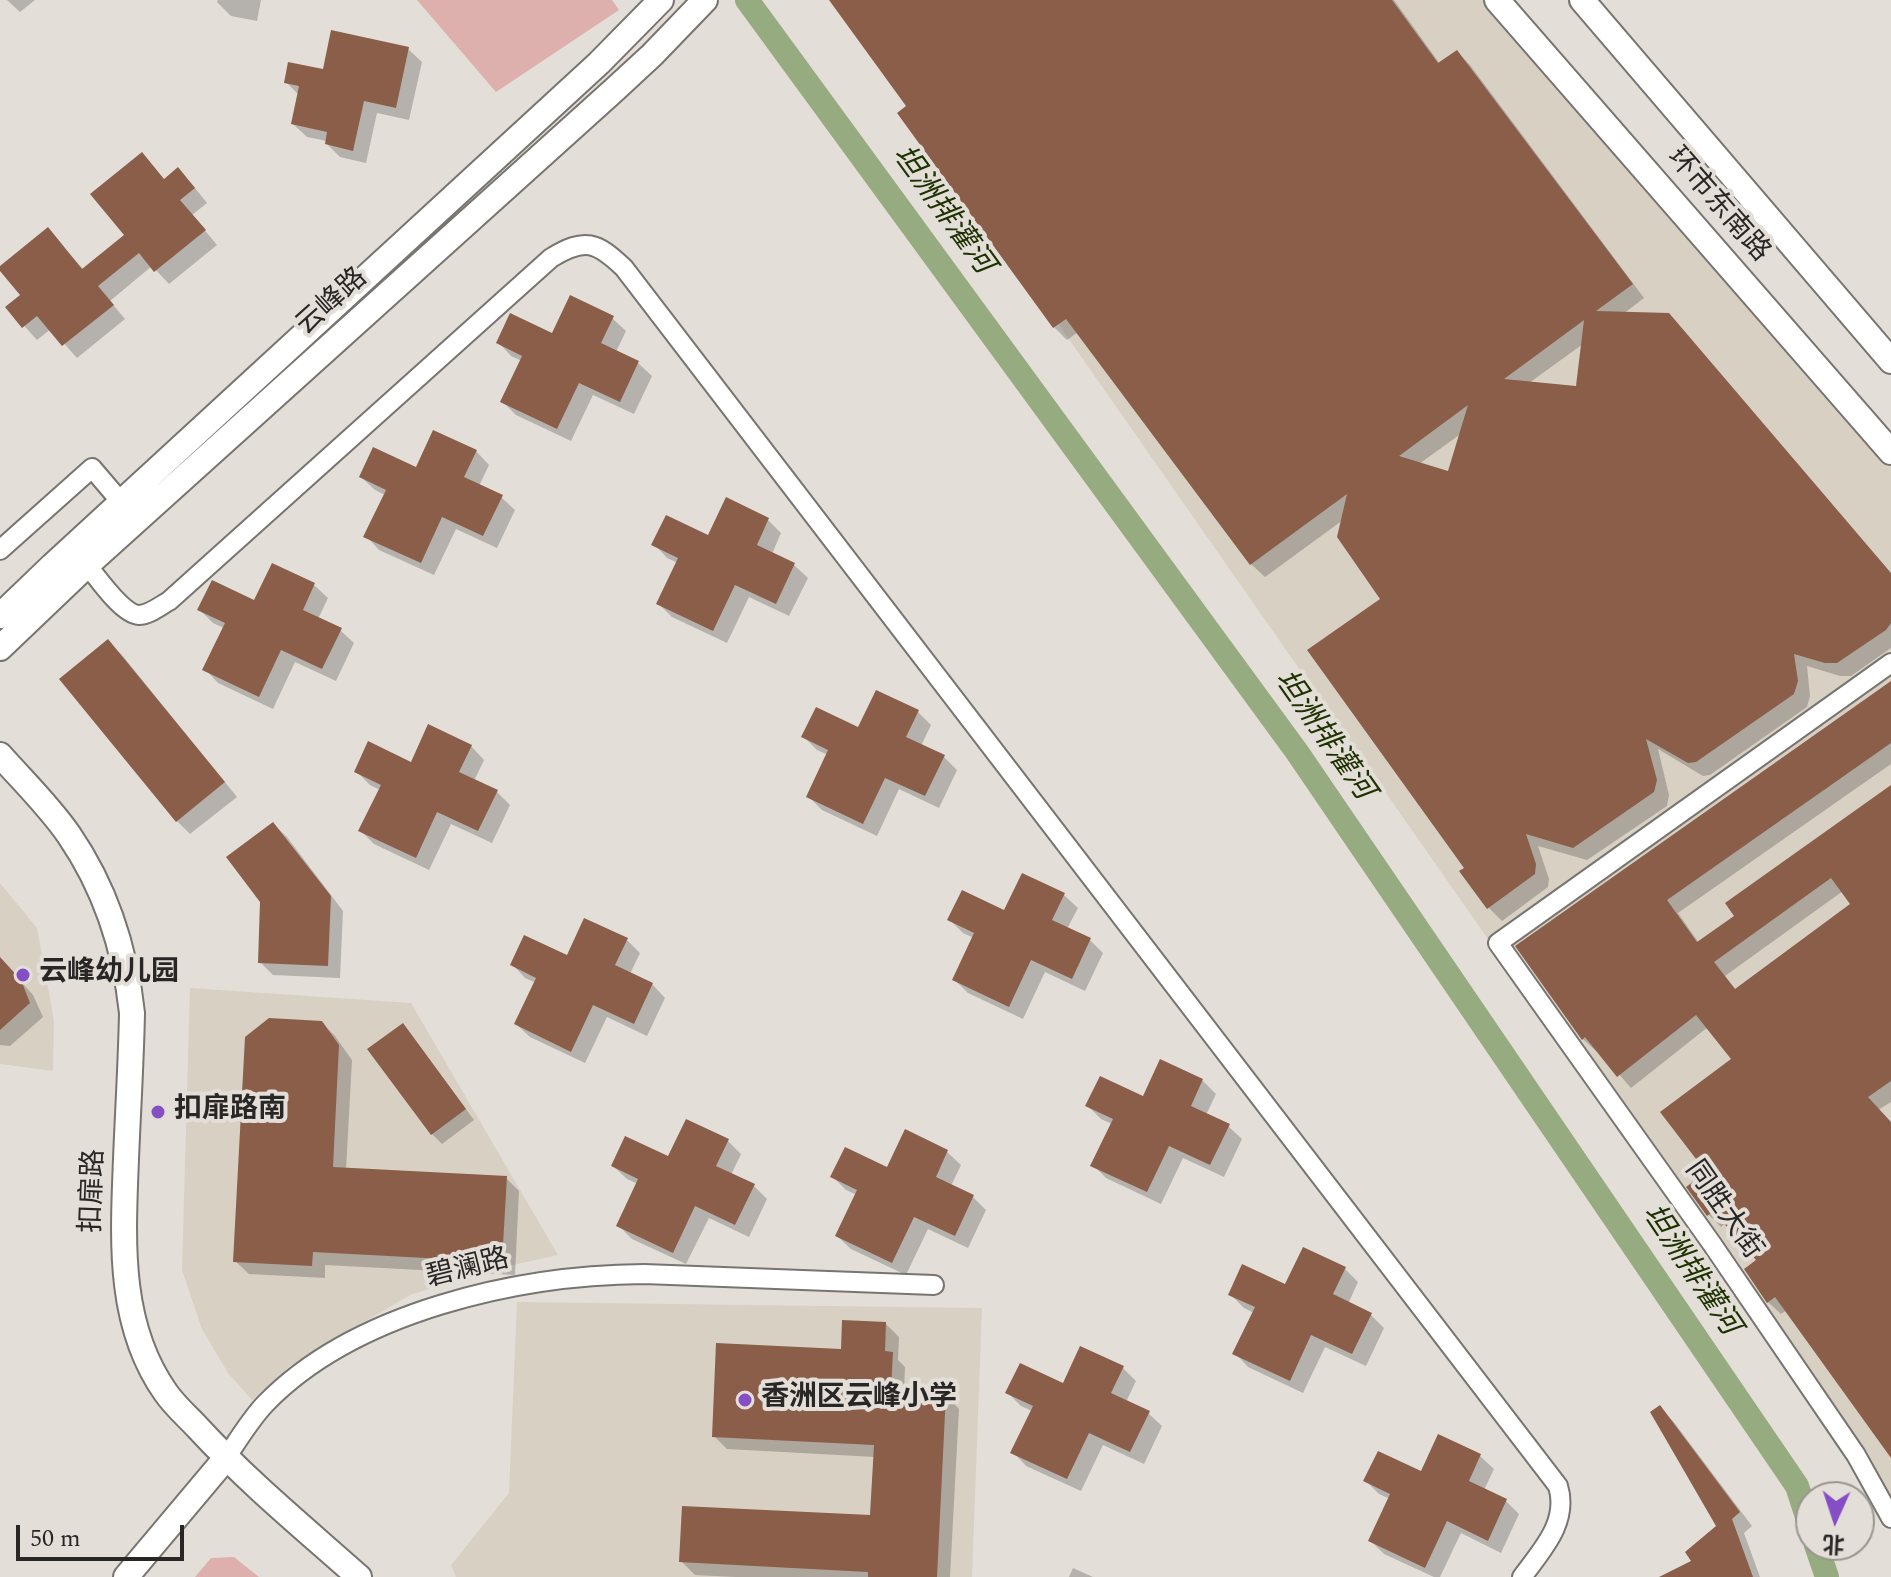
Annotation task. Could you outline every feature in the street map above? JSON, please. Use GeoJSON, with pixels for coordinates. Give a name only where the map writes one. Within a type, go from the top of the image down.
{"type":"FeatureCollection","features":[{"type":"Feature","properties":{"kind":"street","name":"云峰路"},"geometry":{"type":"LineString","coordinates":[[0,616],[599,63],[661,0]]}},
{"type":"Feature","properties":{"kind":"street","name":"云峰路"},"geometry":{"type":"LineString","coordinates":[[0,648],[87,565],[652,55],[705,0]]}},
{"type":"Feature","properties":{"kind":"street","name":"环市东南路"},"geometry":{"type":"LineString","coordinates":[[1497,0],[1891,452]]}},
{"type":"Feature","properties":{"kind":"street","name":"环市东南路"},"geometry":{"type":"LineString","coordinates":[[1582,0],[1891,361]]}},
{"type":"Feature","properties":{"kind":"street"},"geometry":{"type":"LineString","coordinates":[[87,565],[125,609],[134,614],[142,615],[169,601],[551,258],[579,245],[605,250],[624,268],[1558,1486],[1561,1507],[1556,1527],[1522,1577]]}},
{"type":"Feature","properties":{"kind":"street"},"geometry":{"type":"LineString","coordinates":[[0,550],[92,468],[121,502]]}},
{"type":"Feature","properties":{"kind":"street","name":"同胜大街"},"geometry":{"type":"LineString","coordinates":[[1891,663],[1498,943],[1712,1244],[1856,1455],[1891,1518]]}},
{"type":"Feature","properties":{"kind":"street","name":"扣扉路"},"geometry":{"type":"LineString","coordinates":[[0,755],[68,833],[98,883],[114,922],[125,964],[132,1013],[123,1240],[128,1299],[147,1356],[167,1394],[226,1458],[359,1577]]}},
{"type":"Feature","properties":{"kind":"street","name":"碧澜路"},"geometry":{"type":"LineString","coordinates":[[126,1577],[226,1458],[268,1401],[307,1369],[351,1340],[403,1318],[497,1291],[566,1278],[632,1274],[934,1285]]}},
{"type":"Feature","properties":{"kind":"shaded area"},"geometry":{"type":"Polygon","coordinates":[[[417,0],[612,0],[619,10],[496,92],[417,0]]]}},
{"type":"Feature","properties":{"kind":"shaded area"},"geometry":{"type":"Polygon","coordinates":[[[832,0],[1513,0],[1891,456],[1891,1516],[1875,1493],[1875,1481],[1867,1481],[832,0]]]}},
{"type":"Feature","properties":{"kind":"shaded area","name":"云峰幼儿园"},"geometry":{"type":"Polygon","coordinates":[[[0,883],[37,928],[54,1021],[53,1071],[0,1064],[0,883]]]}},
{"type":"Feature","properties":{"kind":"shaded area"},"geometry":{"type":"Polygon","coordinates":[[[190,988],[411,1003],[558,1255],[490,1270],[410,1295],[291,1365],[252,1400],[228,1373],[202,1329],[182,1270],[190,988]]]}},
{"type":"Feature","properties":{"kind":"shaded area","name":"香洲区云峰小学"},"geometry":{"type":"Polygon","coordinates":[[[517,1302],[982,1308],[972,1577],[456,1577],[451,1565],[509,1493],[517,1302]]]}},
{"type":"Feature","properties":{"kind":"shaded area"},"geometry":{"type":"Polygon","coordinates":[[[234,1557],[259,1577],[195,1577],[211,1558],[234,1557]]]}},
{"type":"Feature","properties":{"kind":"building"},"geometry":{"type":"Polygon","coordinates":[[[829,0],[1392,0],[1438,63],[1457,50],[1633,284],[1596,311],[1669,313],[1891,573],[1891,623],[1886,630],[1837,663],[1825,663],[1794,654],[1798,681],[1794,694],[1696,762],[1688,763],[1646,739],[1657,780],[1654,792],[1573,848],[1526,834],[1536,864],[1535,874],[1487,909],[1459,871],[1464,868],[1307,650],[1380,599],[1337,537],[1347,494],[1250,565],[1066,319],[1053,328],[897,113],[906,106],[829,0]],[[1584,320],[1576,326],[1504,379],[1576,386],[1584,320]],[[1468,405],[1399,456],[1448,471],[1468,405]]]}},
{"type":"Feature","properties":{"kind":"building"},"geometry":{"type":"Polygon","coordinates":[[[331,30],[409,47],[396,108],[364,101],[353,151],[325,144],[327,132],[291,124],[299,86],[284,83],[288,62],[323,69],[331,30]]]}},
{"type":"Feature","properties":{"kind":"building"},"geometry":{"type":"Polygon","coordinates":[[[142,152],[164,179],[178,167],[195,188],[180,200],[206,230],[154,272],[139,253],[98,286],[114,305],[62,346],[37,316],[22,328],[5,307],[20,295],[0,271],[0,266],[48,227],[82,269],[124,235],[90,194],[142,152]]]}},
{"type":"Feature","properties":{"kind":"building"},"geometry":{"type":"Polygon","coordinates":[[[570,295],[614,316],[601,343],[639,361],[620,402],[579,383],[557,429],[500,402],[522,356],[496,343],[510,313],[552,333],[570,295]]]}},
{"type":"Feature","properties":{"kind":"building"},"geometry":{"type":"Polygon","coordinates":[[[433,430],[477,450],[464,477],[503,495],[483,536],[442,517],[421,563],[363,537],[386,490],[359,477],[373,447],[416,467],[433,430]]]}},
{"type":"Feature","properties":{"kind":"building"},"geometry":{"type":"Polygon","coordinates":[[[726,497],[769,518],[757,545],[795,563],[776,604],[735,585],[713,631],[656,604],[678,558],[651,545],[666,515],[708,535],[726,497]]]}},
{"type":"Feature","properties":{"kind":"building"},"geometry":{"type":"Polygon","coordinates":[[[272,563],[315,583],[303,610],[342,628],[322,669],[281,650],[259,697],[202,670],[225,623],[197,610],[212,580],[254,600],[272,563]]]}},
{"type":"Feature","properties":{"kind":"building"},"geometry":{"type":"Polygon","coordinates":[[[108,639],[225,782],[176,822],[59,679],[108,639]]]}},
{"type":"Feature","properties":{"kind":"building"},"geometry":{"type":"Polygon","coordinates":[[[1891,681],[1891,743],[1667,900],[1697,942],[1734,916],[1725,903],[1891,785],[1891,1081],[1868,1097],[1891,1122],[1891,1458],[1775,1297],[1767,1303],[1744,1269],[1756,1260],[1713,1211],[1707,1216],[1686,1187],[1706,1172],[1660,1112],[1731,1059],[1696,1015],[1617,1077],[1585,1037],[1582,1040],[1515,946],[1891,681]],[[1831,878],[1714,962],[1735,989],[1850,904],[1831,878]]]}},
{"type":"Feature","properties":{"kind":"building"},"geometry":{"type":"Polygon","coordinates":[[[876,690],[919,710],[906,737],[945,755],[925,796],[885,778],[863,824],[806,797],[828,750],[801,737],[816,707],[858,727],[876,690]]]}},
{"type":"Feature","properties":{"kind":"building"},"geometry":{"type":"Polygon","coordinates":[[[428,724],[472,745],[459,772],[498,790],[478,831],[437,812],[416,858],[358,831],[381,785],[354,772],[368,741],[411,762],[428,724]]]}},
{"type":"Feature","properties":{"kind":"building"},"geometry":{"type":"Polygon","coordinates":[[[273,822],[331,896],[328,966],[258,963],[260,902],[226,857],[273,822]]]}},
{"type":"Feature","properties":{"kind":"building"},"geometry":{"type":"Polygon","coordinates":[[[1022,873],[1065,893],[1052,920],[1091,938],[1072,979],[1031,960],[1009,1007],[952,980],[974,933],[947,920],[962,890],[1004,910],[1022,873]]]}},
{"type":"Feature","properties":{"kind":"building"},"geometry":{"type":"Polygon","coordinates":[[[584,918],[628,938],[615,965],[653,983],[634,1024],[593,1005],[571,1052],[514,1024],[536,978],[510,965],[524,935],[567,955],[584,918]]]}},
{"type":"Feature","properties":{"kind":"building"},"geometry":{"type":"Polygon","coordinates":[[[0,957],[21,980],[30,1003],[0,1030],[0,957]]]}},
{"type":"Feature","properties":{"kind":"building"},"geometry":{"type":"Polygon","coordinates":[[[269,1018],[322,1021],[339,1045],[333,1167],[507,1176],[502,1262],[313,1252],[312,1266],[233,1262],[245,1037],[269,1018]]]}},
{"type":"Feature","properties":{"kind":"building"},"geometry":{"type":"Polygon","coordinates":[[[403,1023],[466,1109],[431,1135],[367,1049],[403,1023]]]}},
{"type":"Feature","properties":{"kind":"building"},"geometry":{"type":"Polygon","coordinates":[[[1160,1059],[1203,1079],[1191,1106],[1230,1124],[1210,1165],[1169,1146],[1147,1192],[1090,1166],[1113,1119],[1085,1106],[1100,1076],[1143,1096],[1160,1059]]]}},
{"type":"Feature","properties":{"kind":"building"},"geometry":{"type":"Polygon","coordinates":[[[686,1119],[729,1139],[716,1166],[755,1184],[735,1225],[695,1206],[673,1253],[616,1226],[638,1179],[611,1166],[625,1136],[668,1156],[686,1119]]]}},
{"type":"Feature","properties":{"kind":"building"},"geometry":{"type":"Polygon","coordinates":[[[905,1129],[948,1150],[936,1177],[974,1195],[955,1236],[914,1217],[892,1263],[835,1236],[857,1190],[830,1177],[845,1147],[887,1167],[905,1129]]]}},
{"type":"Feature","properties":{"kind":"building"},"geometry":{"type":"Polygon","coordinates":[[[1303,1247],[1346,1267],[1333,1294],[1372,1313],[1352,1354],[1311,1335],[1290,1381],[1232,1354],[1255,1307],[1228,1295],[1242,1264],[1285,1284],[1303,1247]]]}},
{"type":"Feature","properties":{"kind":"building"},"geometry":{"type":"Polygon","coordinates":[[[842,1320],[886,1322],[885,1351],[893,1352],[891,1390],[946,1393],[937,1577],[868,1577],[868,1572],[679,1562],[682,1506],[870,1515],[874,1445],[712,1437],[716,1343],[841,1349],[842,1320]]]}},
{"type":"Feature","properties":{"kind":"building"},"geometry":{"type":"Polygon","coordinates":[[[1080,1346],[1124,1366],[1111,1393],[1150,1411],[1130,1452],[1089,1433],[1067,1479],[1010,1453],[1033,1406],[1005,1393],[1020,1363],[1063,1383],[1080,1346]]]}},
{"type":"Feature","properties":{"kind":"building"},"geometry":{"type":"Polygon","coordinates":[[[1660,1405],[1740,1512],[1732,1519],[1753,1577],[1659,1577],[1691,1561],[1685,1552],[1716,1526],[1650,1412],[1660,1405]]]}},
{"type":"Feature","properties":{"kind":"building"},"geometry":{"type":"Polygon","coordinates":[[[1438,1434],[1481,1454],[1469,1481],[1507,1499],[1488,1541],[1447,1521],[1425,1568],[1368,1541],[1390,1494],[1363,1481],[1378,1451],[1421,1471],[1438,1434]]]}},
{"type":"Feature","properties":{"kind":"waterway","name":"坦洲排灌河"},"geometry":{"type":"LineString","coordinates":[[747,0],[1297,752],[1795,1483]]}},
{"type":"Feature","properties":{"kind":"waterway","name":"坦洲排灌河"},"geometry":{"type":"LineString","coordinates":[[1822,1561],[1827,1577]]}},
{"type":"Feature","properties":{"kind":"place","name":"云峰幼儿园"},"geometry":{"type":"Point","coordinates":[23,975]}},
{"type":"Feature","properties":{"kind":"place","name":"扣扉路南"},"geometry":{"type":"Point","coordinates":[158,1112]}},
{"type":"Feature","properties":{"kind":"place","name":"香洲区云峰小学"},"geometry":{"type":"Point","coordinates":[745,1400]}}]}
